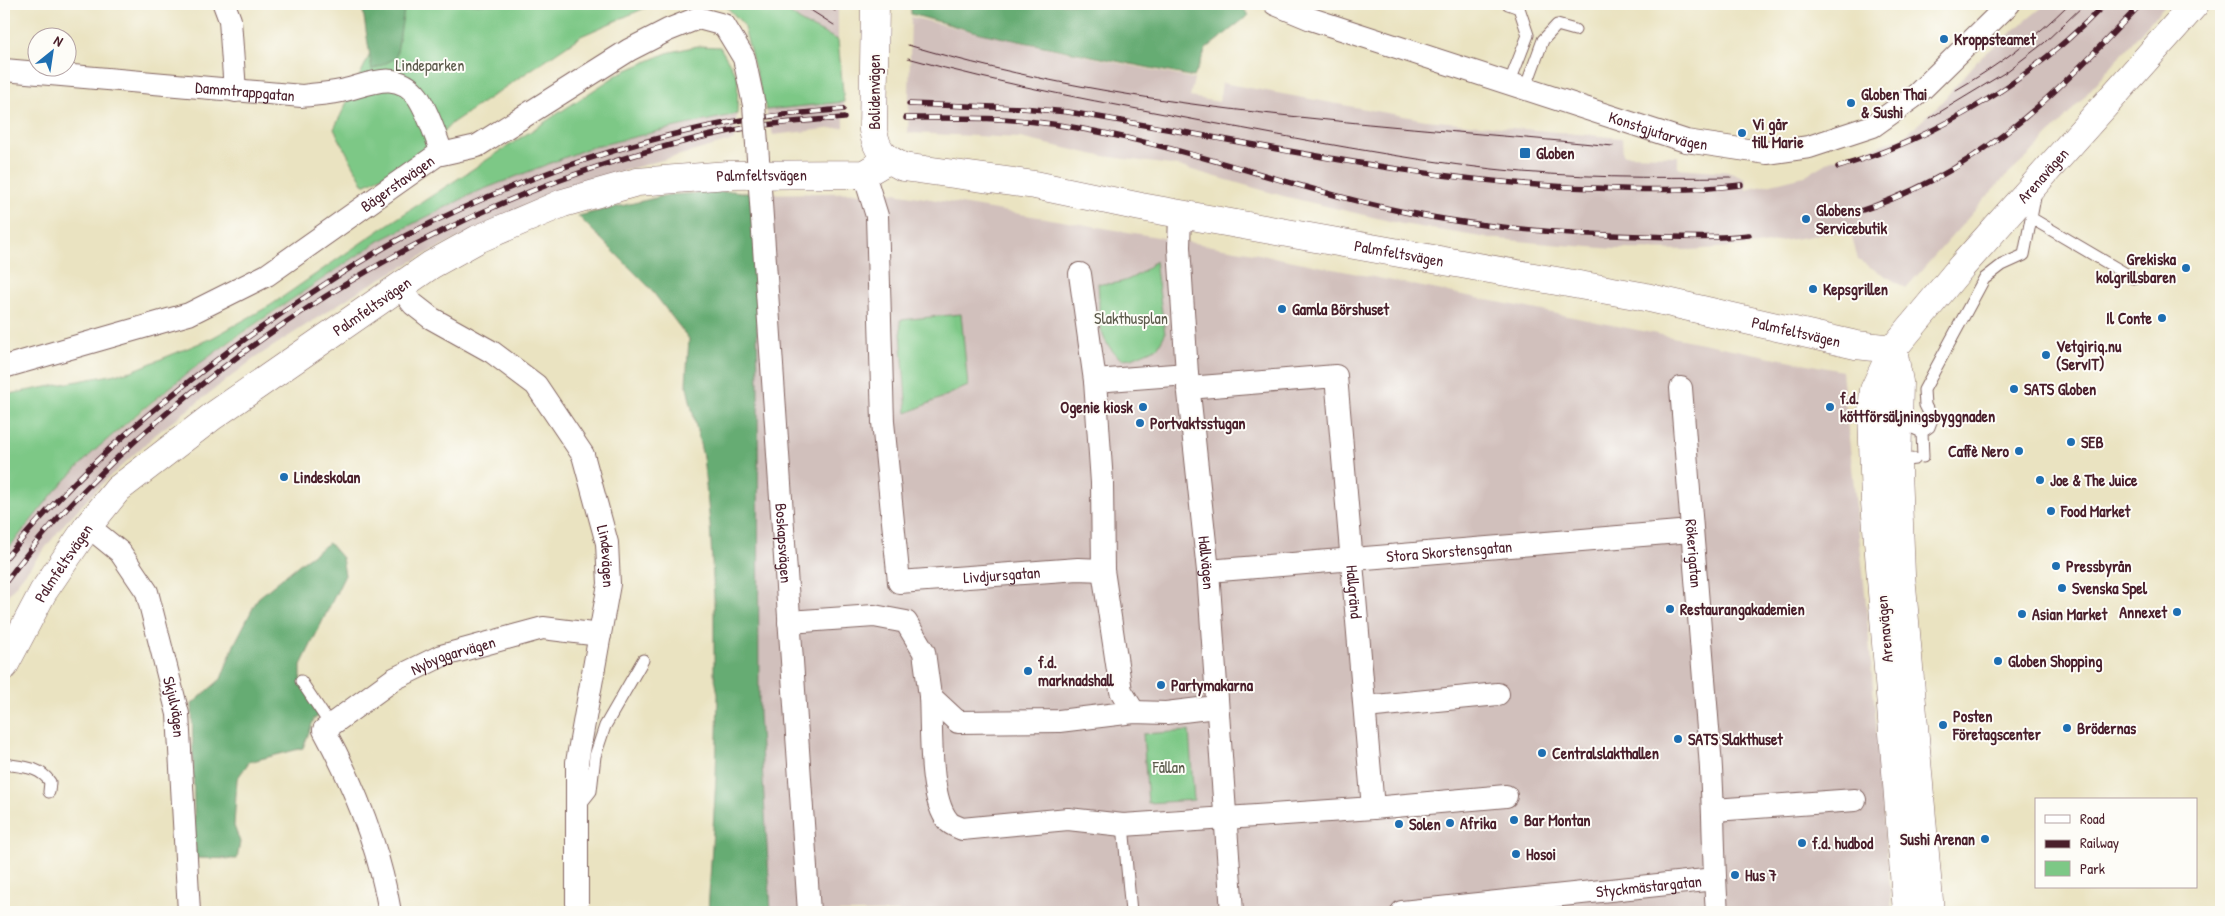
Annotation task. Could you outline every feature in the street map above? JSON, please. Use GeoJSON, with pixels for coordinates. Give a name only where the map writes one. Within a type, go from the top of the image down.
{"type":"FeatureCollection","features":[{"type":"Feature","properties":{"kind":"main road","name":"Bolidenvägen"},"geometry":{"type":"LineString","coordinates":[[875,4],[873,130],[876,146],[895,163]]}},
{"type":"Feature","properties":{"kind":"main road","name":"Arenavägen"},"geometry":{"type":"LineString","coordinates":[[1907,912],[1880,575],[1906,462],[1874,390],[1893,350],[1962,266],[2195,4]]}},
{"type":"Feature","properties":{"kind":"main road"},"geometry":{"type":"LineString","coordinates":[[864,174],[895,163]]}},
{"type":"Feature","properties":{"kind":"main road","name":"Palmfeltsvägen"},"geometry":{"type":"LineString","coordinates":[[895,163],[1035,185],[1180,214],[1640,296],[1856,345],[1893,350]]}},
{"type":"Feature","properties":{"kind":"main road","name":"Palmfeltsvägen"},"geometry":{"type":"LineString","coordinates":[[4,666],[43,592],[88,526],[118,489],[197,428],[431,264],[478,239],[563,203],[602,190],[637,182],[673,177],[760,174],[864,174]]}},
{"type":"Feature","properties":{"kind":"main road","name":"Arenavägen"},"geometry":{"type":"LineString","coordinates":[[1893,350],[1899,382],[1898,416],[1906,462],[1901,575],[1930,912]]}},
{"type":"Feature","properties":{"kind":"street"},"geometry":{"type":"LineString","coordinates":[[224,4],[230,20],[234,91]]}},
{"type":"Feature","properties":{"kind":"street","name":"Konstgjutarvägen"},"geometry":{"type":"LineString","coordinates":[[1275,4],[1311,19],[1686,141],[1767,153],[1809,147],[1874,126],[1915,96],[2009,4]]}},
{"type":"Feature","properties":{"kind":"street","name":"Bägerstavägen"},"geometry":{"type":"LineString","coordinates":[[4,367],[190,314],[267,275],[437,155],[477,146],[629,50],[668,30],[698,18],[724,25],[744,58],[754,105],[760,174]]}},
{"type":"Feature","properties":{"kind":"street","name":"Dammtrappgatan"},"geometry":{"type":"LineString","coordinates":[[4,70],[302,96],[340,91],[379,80],[398,81],[407,86],[418,97],[442,154]]}},
{"type":"Feature","properties":{"kind":"street","name":"Boskapsvägen"},"geometry":{"type":"LineString","coordinates":[[760,174],[809,912]]}},
{"type":"Feature","properties":{"kind":"street","name":"Livdjursgatan"},"geometry":{"type":"LineString","coordinates":[[864,174],[877,216],[884,422],[899,582],[1078,569],[1103,570]]}},
{"type":"Feature","properties":{"kind":"street","name":"Hallvägen"},"geometry":{"type":"LineString","coordinates":[[1180,214],[1179,247],[1188,381],[1208,571],[1216,707],[1232,912]]}},
{"type":"Feature","properties":{"kind":"street"},"geometry":{"type":"LineString","coordinates":[[1080,274],[1095,381],[1102,483],[1103,570],[1121,691],[1134,712]]}},
{"type":"Feature","properties":{"kind":"street","name":"Lindevägen"},"geometry":{"type":"LineString","coordinates":[[399,286],[413,304],[431,318],[492,352],[536,385],[583,455],[607,543],[609,584],[577,762],[577,912]]}},
{"type":"Feature","properties":{"kind":"street","name":"Hallgränd"},"geometry":{"type":"LineString","coordinates":[[1188,381],[1336,376],[1373,808]]}},
{"type":"Feature","properties":{"kind":"street"},"geometry":{"type":"LineString","coordinates":[[1095,381],[1188,381]]}},
{"type":"Feature","properties":{"kind":"street","name":"Rökerigatan"},"geometry":{"type":"LineString","coordinates":[[1680,388],[1691,531],[1698,580],[1714,810],[1714,880],[1717,912]]}},
{"type":"Feature","properties":{"kind":"street","name":"Skjulvägen"},"geometry":{"type":"LineString","coordinates":[[88,526],[120,552],[147,592],[178,714],[189,912]]}},
{"type":"Feature","properties":{"kind":"street","name":"Stora Skorstensgatan"},"geometry":{"type":"LineString","coordinates":[[1208,571],[1691,531]]}},
{"type":"Feature","properties":{"kind":"street"},"geometry":{"type":"LineString","coordinates":[[789,622],[874,616],[906,622],[924,652],[930,696],[932,756],[938,803],[949,822],[962,829],[1068,819],[1123,825],[1373,808],[1506,796]]}},
{"type":"Feature","properties":{"kind":"street","name":"Nybyggarvägen"},"geometry":{"type":"LineString","coordinates":[[327,728],[394,680],[441,656],[542,628],[600,634]]}},
{"type":"Feature","properties":{"kind":"street"},"geometry":{"type":"LineString","coordinates":[[1365,708],[1498,694]]}},
{"type":"Feature","properties":{"kind":"street"},"geometry":{"type":"LineString","coordinates":[[930,696],[958,722],[1059,721],[1134,712],[1166,713],[1216,707]]}},
{"type":"Feature","properties":{"kind":"street"},"geometry":{"type":"LineString","coordinates":[[327,728],[345,768],[374,844],[390,912]]}},
{"type":"Feature","properties":{"kind":"street"},"geometry":{"type":"LineString","coordinates":[[1714,810],[1855,800]]}},
{"type":"Feature","properties":{"kind":"street","name":"Styckmästargatan"},"geometry":{"type":"LineString","coordinates":[[1402,912],[1535,905],[1714,880]]}},
{"type":"Feature","properties":{"kind":"lane"},"geometry":{"type":"LineString","coordinates":[[1508,4],[1519,8],[1528,35],[1517,87]]}},
{"type":"Feature","properties":{"kind":"lane"},"geometry":{"type":"LineString","coordinates":[[1517,87],[1544,40],[1557,25],[1575,30]]}},
{"type":"Feature","properties":{"kind":"lane"},"geometry":{"type":"LineString","coordinates":[[1906,462],[1922,432],[1930,427],[1932,420],[1925,406],[1924,390],[1984,279],[2002,265],[2024,255],[2038,180]]}},
{"type":"Feature","properties":{"kind":"lane"},"geometry":{"type":"LineString","coordinates":[[2031,218],[2133,278]]}},
{"type":"Feature","properties":{"kind":"lane"},"geometry":{"type":"LineString","coordinates":[[1898,416],[1906,425],[1922,432]]}},
{"type":"Feature","properties":{"kind":"lane"},"geometry":{"type":"LineString","coordinates":[[577,808],[591,791],[595,756],[605,726],[643,660]]}},
{"type":"Feature","properties":{"kind":"lane"},"geometry":{"type":"LineString","coordinates":[[301,681],[327,728]]}},
{"type":"Feature","properties":{"kind":"lane"},"geometry":{"type":"LineString","coordinates":[[4,764],[37,769],[44,773],[50,782],[49,792]]}},
{"type":"Feature","properties":{"kind":"lane"},"geometry":{"type":"LineString","coordinates":[[1123,825],[1131,912]]}},
{"type":"Feature","properties":{"kind":"shaded area"},"geometry":{"type":"Polygon","coordinates":[[[778,4],[838,4],[838,40],[803,23],[778,4]]]}},
{"type":"Feature","properties":{"kind":"shaded area"},"geometry":{"type":"Polygon","coordinates":[[[2046,4],[2166,4],[2069,114],[2031,154],[2001,181],[1906,288],[1858,260],[1850,230],[1757,245],[1691,250],[1615,249],[1487,238],[1402,224],[1283,196],[1178,166],[1096,155],[1020,138],[908,133],[911,17],[1194,79],[1190,97],[1219,102],[1222,83],[1426,120],[1622,138],[1623,155],[1678,156],[1678,168],[1731,172],[1745,178],[1746,190],[1804,176],[1833,159],[1853,156],[1906,135],[1937,107],[1980,58],[2046,4]]]}},
{"type":"Feature","properties":{"kind":"shaded area"},"geometry":{"type":"Polygon","coordinates":[[[844,102],[844,127],[773,135],[766,110],[844,102]]]}},
{"type":"Feature","properties":{"kind":"shaded area"},"geometry":{"type":"Polygon","coordinates":[[[737,114],[734,140],[598,178],[549,194],[424,255],[362,289],[255,358],[155,435],[104,482],[65,523],[4,600],[4,554],[55,491],[93,452],[199,364],[379,241],[474,193],[589,148],[737,114]]]}},
{"type":"Feature","properties":{"kind":"shaded area"},"geometry":{"type":"Polygon","coordinates":[[[889,192],[1248,252],[1842,371],[1865,592],[1892,912],[771,912],[759,714],[758,384],[755,194],[889,192]]]}},
{"type":"Feature","properties":{"kind":"green space","name":"Lindeparken"},"geometry":{"type":"Polygon","coordinates":[[[362,4],[654,4],[581,36],[452,123],[418,159],[364,185],[334,129],[371,52],[362,4]]]}},
{"type":"Feature","properties":{"kind":"green space"},"geometry":{"type":"Polygon","coordinates":[[[362,4],[405,4],[396,58],[372,70],[362,4]]]}},
{"type":"Feature","properties":{"kind":"green space"},"geometry":{"type":"Polygon","coordinates":[[[724,4],[778,4],[803,23],[838,40],[844,102],[766,110],[743,24],[724,4]]]}},
{"type":"Feature","properties":{"kind":"green space"},"geometry":{"type":"Polygon","coordinates":[[[911,4],[1239,4],[1249,15],[1206,49],[1194,77],[980,33],[911,14],[911,4]]]}},
{"type":"Feature","properties":{"kind":"green space"},"geometry":{"type":"Polygon","coordinates":[[[697,46],[720,47],[738,78],[737,114],[589,148],[474,193],[379,241],[239,335],[199,364],[137,414],[93,452],[55,491],[4,554],[4,395],[132,371],[212,338],[271,305],[384,227],[620,73],[667,53],[697,46]]]}},
{"type":"Feature","properties":{"kind":"green space"},"geometry":{"type":"Polygon","coordinates":[[[733,191],[755,194],[758,384],[759,714],[771,912],[708,912],[716,778],[718,694],[714,673],[714,598],[710,524],[703,457],[686,383],[689,339],[649,287],[578,216],[668,195],[733,191]]]}},
{"type":"Feature","properties":{"kind":"green space","name":"Slakthusplan"},"geometry":{"type":"Polygon","coordinates":[[[1155,261],[1165,334],[1158,347],[1132,358],[1121,359],[1106,342],[1102,333],[1099,315],[1098,283],[1122,282],[1136,276],[1155,261]]]}},
{"type":"Feature","properties":{"kind":"green space"},"geometry":{"type":"Polygon","coordinates":[[[961,314],[968,386],[907,413],[900,320],[961,314]]]}},
{"type":"Feature","properties":{"kind":"green space"},"geometry":{"type":"Polygon","coordinates":[[[329,543],[342,558],[345,575],[301,665],[301,681],[322,714],[314,719],[303,748],[249,762],[237,779],[234,826],[240,842],[237,859],[195,858],[192,704],[221,679],[234,645],[258,598],[302,562],[329,543]]]}},
{"type":"Feature","properties":{"kind":"green space","name":"Fållan"},"geometry":{"type":"Polygon","coordinates":[[[1189,731],[1194,800],[1148,803],[1143,734],[1189,731]]]}},
{"type":"Feature","properties":{"kind":"tram line"},"geometry":{"type":"LineString","coordinates":[[801,4],[834,25]]}},
{"type":"Feature","properties":{"kind":"tram line"},"geometry":{"type":"LineString","coordinates":[[823,4],[835,11]]}},
{"type":"Feature","properties":{"kind":"tram line"},"geometry":{"type":"LineString","coordinates":[[1956,90],[2016,51],[2069,4]]}},
{"type":"Feature","properties":{"kind":"tram line"},"geometry":{"type":"LineString","coordinates":[[1930,118],[2006,72],[2044,43],[2085,4]]}},
{"type":"Feature","properties":{"kind":"tram line"},"geometry":{"type":"LineString","coordinates":[[908,45],[994,68],[1081,86],[1169,101],[1346,122],[1613,146]]}},
{"type":"Feature","properties":{"kind":"tram line"},"geometry":{"type":"LineString","coordinates":[[908,58],[982,77],[1057,93],[1207,122],[1420,159],[1492,169],[1582,176],[1731,177]]}},
{"type":"Feature","properties":{"kind":"railway"},"geometry":{"type":"LineString","coordinates":[[1838,167],[1912,140],[1982,103],[2046,57],[2105,4]]}},
{"type":"Feature","properties":{"kind":"railway"},"geometry":{"type":"LineString","coordinates":[[1851,214],[1897,197],[1938,177],[1976,155],[2044,101],[2141,4]]}},
{"type":"Feature","properties":{"kind":"railway"},"geometry":{"type":"LineString","coordinates":[[909,104],[1022,108],[1068,112],[1395,169],[1461,178],[1527,184],[1649,190],[1741,185]]}},
{"type":"Feature","properties":{"kind":"railway"},"geometry":{"type":"LineString","coordinates":[[4,560],[83,474],[168,398],[230,350],[295,304],[361,261],[407,235],[484,198],[524,182],[606,153],[647,141],[745,120],[843,109]]}},
{"type":"Feature","properties":{"kind":"railway"},"geometry":{"type":"LineString","coordinates":[[4,584],[60,515],[102,472],[168,412],[230,362],[295,316],[362,274],[432,236],[503,203],[577,174],[653,150],[744,128],[844,118]]}},
{"type":"Feature","properties":{"kind":"railway"},"geometry":{"type":"LineString","coordinates":[[906,118],[1016,120],[1092,131],[1172,149],[1369,204],[1436,218],[1504,228],[1608,235],[1696,237],[1749,235]]}},
{"type":"Feature","properties":{"kind":"place","name":"Kroppsteamet"},"geometry":{"type":"Point","coordinates":[1944,39]}},
{"type":"Feature","properties":{"kind":"place","name":"Globen Thai & Sushi"},"geometry":{"type":"Point","coordinates":[1851,103]}},
{"type":"Feature","properties":{"kind":"place","name":"Vi går till Marie"},"geometry":{"type":"Point","coordinates":[1742,133]}},
{"type":"Feature","properties":{"kind":"place","name":"Globen"},"geometry":{"type":"Point","coordinates":[1525,153]}},
{"type":"Feature","properties":{"kind":"place","name":"Globens Servicebutik"},"geometry":{"type":"Point","coordinates":[1806,219]}},
{"type":"Feature","properties":{"kind":"place","name":"Grekiska kolgrillsbaren"},"geometry":{"type":"Point","coordinates":[2186,268]}},
{"type":"Feature","properties":{"kind":"place","name":"Kepsgrillen"},"geometry":{"type":"Point","coordinates":[1813,289]}},
{"type":"Feature","properties":{"kind":"place","name":"Gamla Börshuset"},"geometry":{"type":"Point","coordinates":[1282,309]}},
{"type":"Feature","properties":{"kind":"place","name":"Il Conte"},"geometry":{"type":"Point","coordinates":[2162,318]}},
{"type":"Feature","properties":{"kind":"place","name":"Vetgirig.nu (ServIT)"},"geometry":{"type":"Point","coordinates":[2046,355]}},
{"type":"Feature","properties":{"kind":"place","name":"SATS Globen"},"geometry":{"type":"Point","coordinates":[2014,389]}},
{"type":"Feature","properties":{"kind":"place","name":"Ogenie kiosk"},"geometry":{"type":"Point","coordinates":[1143,407]}},
{"type":"Feature","properties":{"kind":"place","name":"f.d. köttförsäljningsbyggnaden"},"geometry":{"type":"Point","coordinates":[1830,407]}},
{"type":"Feature","properties":{"kind":"place","name":"Portvaktsstugan"},"geometry":{"type":"Point","coordinates":[1140,423]}},
{"type":"Feature","properties":{"kind":"place","name":"SEB"},"geometry":{"type":"Point","coordinates":[2071,442]}},
{"type":"Feature","properties":{"kind":"place","name":"Caffè Nero"},"geometry":{"type":"Point","coordinates":[2019,451]}},
{"type":"Feature","properties":{"kind":"place","name":"Lindeskolan"},"geometry":{"type":"Point","coordinates":[284,477]}},
{"type":"Feature","properties":{"kind":"place","name":"Joe & The Juice"},"geometry":{"type":"Point","coordinates":[2040,480]}},
{"type":"Feature","properties":{"kind":"place","name":"Food Market"},"geometry":{"type":"Point","coordinates":[2051,511]}},
{"type":"Feature","properties":{"kind":"place","name":"Pressbyrån"},"geometry":{"type":"Point","coordinates":[2056,566]}},
{"type":"Feature","properties":{"kind":"place","name":"Svenska Spel"},"geometry":{"type":"Point","coordinates":[2062,588]}},
{"type":"Feature","properties":{"kind":"place","name":"Restaurangakademien"},"geometry":{"type":"Point","coordinates":[1670,609]}},
{"type":"Feature","properties":{"kind":"place","name":"Annexet"},"geometry":{"type":"Point","coordinates":[2177,612]}},
{"type":"Feature","properties":{"kind":"place","name":"Asian Market"},"geometry":{"type":"Point","coordinates":[2022,614]}},
{"type":"Feature","properties":{"kind":"place","name":"Globen Shopping"},"geometry":{"type":"Point","coordinates":[1998,661]}},
{"type":"Feature","properties":{"kind":"place","name":"f.d. marknadshall"},"geometry":{"type":"Point","coordinates":[1028,671]}},
{"type":"Feature","properties":{"kind":"place","name":"Partymakarna"},"geometry":{"type":"Point","coordinates":[1161,685]}},
{"type":"Feature","properties":{"kind":"place","name":"Posten Företagscenter"},"geometry":{"type":"Point","coordinates":[1943,725]}},
{"type":"Feature","properties":{"kind":"place","name":"Brödernas"},"geometry":{"type":"Point","coordinates":[2067,728]}},
{"type":"Feature","properties":{"kind":"place","name":"SATS Slakthuset"},"geometry":{"type":"Point","coordinates":[1678,739]}},
{"type":"Feature","properties":{"kind":"place","name":"Centralslakthallen"},"geometry":{"type":"Point","coordinates":[1542,753]}},
{"type":"Feature","properties":{"kind":"place","name":"Bar Montan"},"geometry":{"type":"Point","coordinates":[1514,820]}},
{"type":"Feature","properties":{"kind":"place","name":"Afrika"},"geometry":{"type":"Point","coordinates":[1450,823]}},
{"type":"Feature","properties":{"kind":"place","name":"Solen"},"geometry":{"type":"Point","coordinates":[1399,824]}},
{"type":"Feature","properties":{"kind":"place","name":"Sushi Arenan"},"geometry":{"type":"Point","coordinates":[1985,839]}},
{"type":"Feature","properties":{"kind":"place","name":"f.d. hudbod"},"geometry":{"type":"Point","coordinates":[1802,843]}},
{"type":"Feature","properties":{"kind":"place","name":"Hosoi"},"geometry":{"type":"Point","coordinates":[1516,854]}},
{"type":"Feature","properties":{"kind":"place","name":"Hus 7"},"geometry":{"type":"Point","coordinates":[1735,875]}}]}
